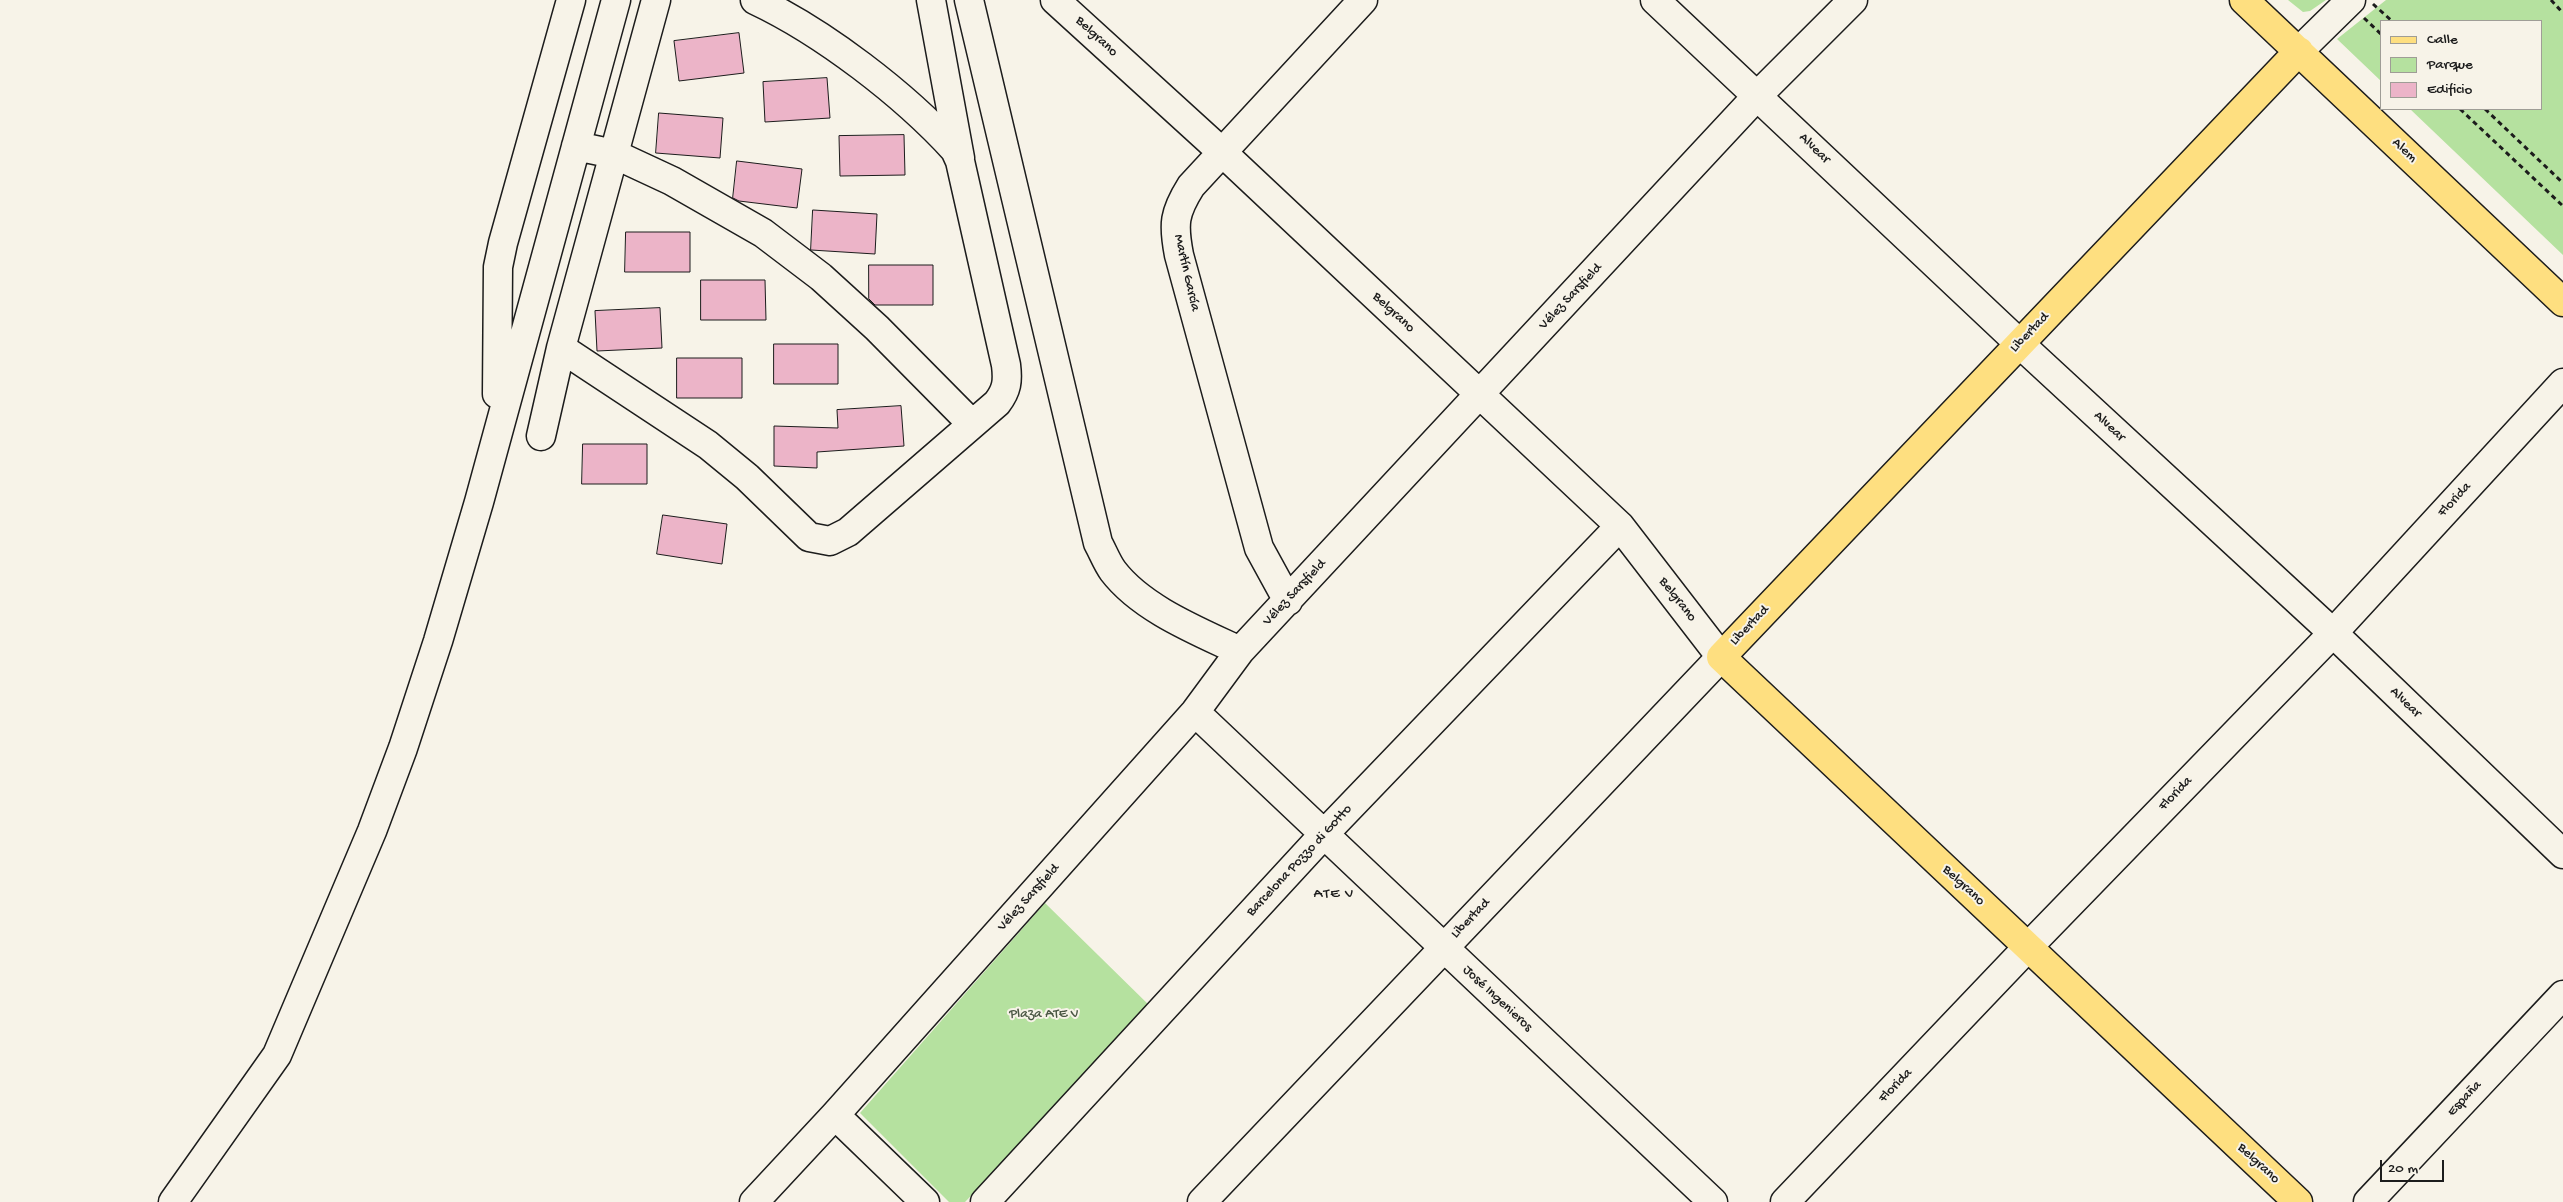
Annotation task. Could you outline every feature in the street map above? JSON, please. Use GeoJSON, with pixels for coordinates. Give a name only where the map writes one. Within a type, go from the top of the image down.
{"type":"FeatureCollection","features":[{"type":"Feature","properties":{"kind":"main road","name":"Alem"},"geometry":{"type":"LineString","coordinates":[[2244,0],[2563,302]]}},
{"type":"Feature","properties":{"kind":"main road","name":"Libertad"},"geometry":{"type":"LineString","coordinates":[[1721,657],[2298,51]]}},
{"type":"Feature","properties":{"kind":"main road","name":"Belgrano"},"geometry":{"type":"LineString","coordinates":[[1721,657],[2298,1202]]}},
{"type":"Feature","properties":{"kind":"street"},"geometry":{"type":"LineString","coordinates":[[496,431],[498,267],[502,243],[571,0]]}},
{"type":"Feature","properties":{"kind":"street"},"geometry":{"type":"LineString","coordinates":[[173,1202],[277,1055],[372,831],[403,748],[438,641],[616,0]]}},
{"type":"Feature","properties":{"kind":"street"},"geometry":{"type":"LineString","coordinates":[[541,436],[561,348],[656,0]]}},
{"type":"Feature","properties":{"kind":"street"},"geometry":{"type":"LineString","coordinates":[[755,0],[810,32],[892,92],[948,143],[960,161]]}},
{"type":"Feature","properties":{"kind":"street"},"geometry":{"type":"LineString","coordinates":[[561,348],[708,445],[747,477],[809,537],[830,541],[848,532],[997,403],[1005,393],[1008,380],[960,161],[932,0]]}},
{"type":"Feature","properties":{"kind":"street"},"geometry":{"type":"LineString","coordinates":[[969,0],[1098,543],[1112,570],[1129,587],[1171,618],[1240,651]]}},
{"type":"Feature","properties":{"kind":"street","name":"Belgrano"},"geometry":{"type":"LineString","coordinates":[[1056,0],[1223,153],[1620,526],[1721,657]]}},
{"type":"Feature","properties":{"kind":"street","name":"Martín García"},"geometry":{"type":"LineString","coordinates":[[1288,600],[1259,548],[1175,236],[1178,207],[1191,186],[1363,0]]}},
{"type":"Feature","properties":{"kind":"street","name":"Alvear"},"geometry":{"type":"LineString","coordinates":[[1655,0],[1758,95],[2020,344],[2333,633],[2563,854]]}},
{"type":"Feature","properties":{"kind":"street","name":"Vélez Sarsfield"},"geometry":{"type":"LineString","coordinates":[[754,1202],[1195,712],[1240,651],[1758,95],[1853,0]]}},
{"type":"Feature","properties":{"kind":"street"},"geometry":{"type":"LineString","coordinates":[[2298,51],[2351,0]]}},
{"type":"Feature","properties":{"kind":"street"},"geometry":{"type":"LineString","coordinates":[[576,146],[614,154],[672,182],[763,233],[821,277],[870,321],[972,424]]}},
{"type":"Feature","properties":{"kind":"street","name":"Florida"},"geometry":{"type":"LineString","coordinates":[[1786,1202],[2028,947],[2333,633],[2563,383]]}},
{"type":"Feature","properties":{"kind":"street","name":"Barcelona Pozzo di Gotto"},"geometry":{"type":"LineString","coordinates":[[985,1202],[1325,833],[1620,526]]}},
{"type":"Feature","properties":{"kind":"street","name":"Libertad"},"geometry":{"type":"LineString","coordinates":[[1202,1202],[1721,657]]}},
{"type":"Feature","properties":{"kind":"street","name":"José Ingenieros"},"geometry":{"type":"LineString","coordinates":[[1195,712],[1713,1202]]}},
{"type":"Feature","properties":{"kind":"street","name":"España"},"geometry":{"type":"LineString","coordinates":[[2368,1202],[2563,996]]}},
{"type":"Feature","properties":{"kind":"street"},"geometry":{"type":"LineString","coordinates":[[834,1115],[925,1202]]}},
{"type":"Feature","properties":{"kind":"path"},"geometry":{"type":"LineString","coordinates":[[2369,0],[2391,20]]}},
{"type":"Feature","properties":{"kind":"path"},"geometry":{"type":"LineString","coordinates":[[2551,0],[2563,13]]}},
{"type":"Feature","properties":{"kind":"path"},"geometry":{"type":"LineString","coordinates":[[2461,110],[2563,206]]}},
{"type":"Feature","properties":{"kind":"path"},"geometry":{"type":"LineString","coordinates":[[2485,110],[2563,182]]}},
{"type":"Feature","properties":{"kind":"green space"},"geometry":{"type":"Polygon","coordinates":[[[2288,0],[2326,0],[2310,11],[2303,12],[2288,0]]]}},
{"type":"Feature","properties":{"kind":"green space"},"geometry":{"type":"Polygon","coordinates":[[[2386,0],[2563,0],[2563,255],[2411,110],[2543,110],[2543,20],[2380,20],[2380,80],[2337,39],[2386,0]]]}},
{"type":"Feature","properties":{"kind":"green space","name":"Plaza ATE V"},"geometry":{"type":"Polygon","coordinates":[[[1045,903],[1152,1008],[965,1202],[949,1202],[860,1113],[1045,903]]]}},
{"type":"Feature","properties":{"kind":"building"},"geometry":{"type":"Polygon","coordinates":[[[739,33],[744,73],[679,81],[674,41],[739,33]]]}},
{"type":"Feature","properties":{"kind":"building"},"geometry":{"type":"Polygon","coordinates":[[[827,78],[830,118],[765,122],[763,82],[827,78]]]}},
{"type":"Feature","properties":{"kind":"building"},"geometry":{"type":"Polygon","coordinates":[[[659,113],[723,118],[720,158],[656,153],[659,113]]]}},
{"type":"Feature","properties":{"kind":"building"},"geometry":{"type":"Polygon","coordinates":[[[904,135],[905,175],[840,176],[839,136],[904,135]]]}},
{"type":"Feature","properties":{"kind":"building"},"geometry":{"type":"Polygon","coordinates":[[[737,161],[802,169],[797,208],[739,201],[733,198],[737,161]]]}},
{"type":"Feature","properties":{"kind":"building"},"geometry":{"type":"Polygon","coordinates":[[[813,210],[877,214],[875,254],[811,250],[813,210]]]}},
{"type":"Feature","properties":{"kind":"building"},"geometry":{"type":"Polygon","coordinates":[[[626,232],[690,232],[690,272],[625,272],[626,232]]]}},
{"type":"Feature","properties":{"kind":"building"},"geometry":{"type":"Polygon","coordinates":[[[869,265],[933,265],[933,305],[875,305],[869,299],[869,265]]]}},
{"type":"Feature","properties":{"kind":"building"},"geometry":{"type":"Polygon","coordinates":[[[701,280],[765,280],[766,320],[701,320],[701,280]]]}},
{"type":"Feature","properties":{"kind":"building"},"geometry":{"type":"Polygon","coordinates":[[[660,308],[662,348],[597,351],[595,311],[660,308]]]}},
{"type":"Feature","properties":{"kind":"building"},"geometry":{"type":"Polygon","coordinates":[[[774,344],[838,344],[838,384],[774,384],[774,344]]]}},
{"type":"Feature","properties":{"kind":"building"},"geometry":{"type":"Polygon","coordinates":[[[677,358],[742,358],[742,398],[677,398],[677,358]]]}},
{"type":"Feature","properties":{"kind":"building"},"geometry":{"type":"Polygon","coordinates":[[[901,406],[904,446],[817,452],[817,468],[774,466],[774,426],[838,428],[837,410],[901,406]]]}},
{"type":"Feature","properties":{"kind":"building"},"geometry":{"type":"Polygon","coordinates":[[[583,444],[647,444],[647,484],[582,484],[583,444]]]}},
{"type":"Feature","properties":{"kind":"building"},"geometry":{"type":"Polygon","coordinates":[[[663,515],[727,524],[722,564],[657,554],[663,515]]]}},
{"type":"Feature","properties":{"kind":"district","name":"ATE V"},"geometry":{"type":"Point","coordinates":[1334,895]}}]}
